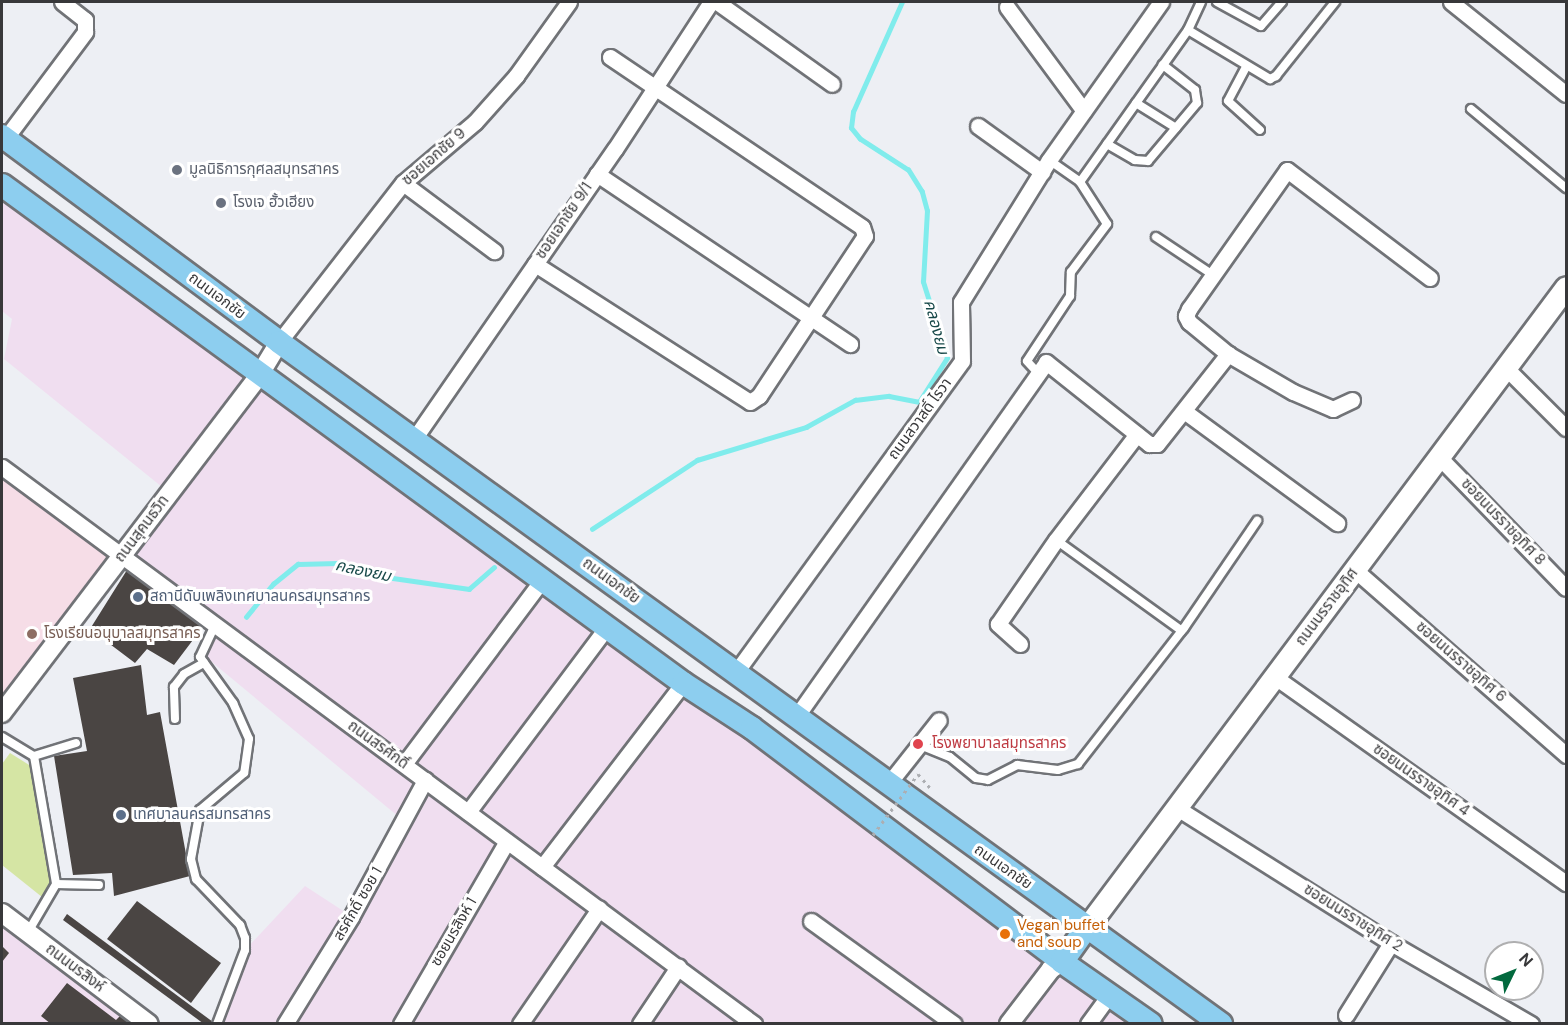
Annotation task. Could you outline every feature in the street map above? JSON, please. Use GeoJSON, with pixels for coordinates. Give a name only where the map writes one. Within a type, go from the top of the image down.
{"type":"FeatureCollection","features":[{"type":"Feature","properties":{"kind":"main road","name":"ถนนเอกชัย"},"geometry":{"type":"LineString","coordinates":[[3,137],[279,342],[1221,1023]]}},
{"type":"Feature","properties":{"kind":"main road"},"geometry":{"type":"LineString","coordinates":[[2,185],[683,683],[910,844],[1062,962],[1151,1023]]}},
{"type":"Feature","properties":{"kind":"main road","name":"ถนนนรราชอุทิศ"},"geometry":{"type":"LineString","coordinates":[[1087,927],[1566,287]]}},
{"type":"Feature","properties":{"kind":"main road"},"geometry":{"type":"LineString","coordinates":[[1062,962],[1087,927]]}},
{"type":"Feature","properties":{"kind":"street"},"geometry":{"type":"LineString","coordinates":[[3,137],[85,32],[85,20],[62,2]]}},
{"type":"Feature","properties":{"kind":"street","name":"ซอยเอกชัย 9"},"geometry":{"type":"LineString","coordinates":[[279,342],[403,183],[475,122],[516,76],[569,2]]}},
{"type":"Feature","properties":{"kind":"street","name":"ซอยเอกชัย 9/1"},"geometry":{"type":"LineString","coordinates":[[414,439],[597,174],[711,2]]}},
{"type":"Feature","properties":{"kind":"street"},"geometry":{"type":"LineString","coordinates":[[717,2],[832,84]]}},
{"type":"Feature","properties":{"kind":"street","name":"ถนนสวาสดิ์ ไรวา"},"geometry":{"type":"LineString","coordinates":[[736,672],[962,361],[961,302],[1046,166],[1161,2]]}},
{"type":"Feature","properties":{"kind":"street"},"geometry":{"type":"LineString","coordinates":[[1451,2],[1566,94]]}},
{"type":"Feature","properties":{"kind":"street"},"geometry":{"type":"LineString","coordinates":[[1007,7],[1084,111]]}},
{"type":"Feature","properties":{"kind":"street"},"geometry":{"type":"LineString","coordinates":[[535,264],[750,402],[759,396],[865,231],[610,57]]}},
{"type":"Feature","properties":{"kind":"street"},"geometry":{"type":"LineString","coordinates":[[978,126],[1046,166]]}},
{"type":"Feature","properties":{"kind":"street"},"geometry":{"type":"LineString","coordinates":[[1352,400],[1341,407],[1322,407],[1228,354],[1186,316],[1287,170],[1430,278]]}},
{"type":"Feature","properties":{"kind":"street"},"geometry":{"type":"LineString","coordinates":[[597,174],[812,316],[850,344]]}},
{"type":"Feature","properties":{"kind":"street"},"geometry":{"type":"LineString","coordinates":[[403,183],[494,251]]}},
{"type":"Feature","properties":{"kind":"street","name":"ถนนสุคนธวิท"},"geometry":{"type":"LineString","coordinates":[[2,713],[260,374],[279,342]]}},
{"type":"Feature","properties":{"kind":"street"},"geometry":{"type":"LineString","coordinates":[[796,717],[1046,362],[1149,444],[1157,444],[1228,354]]}},
{"type":"Feature","properties":{"kind":"street"},"geometry":{"type":"LineString","coordinates":[[1506,368],[1566,428]]}},
{"type":"Feature","properties":{"kind":"street"},"geometry":{"type":"LineString","coordinates":[[1184,411],[1337,523]]}},
{"type":"Feature","properties":{"kind":"street"},"geometry":{"type":"LineString","coordinates":[[1020,644],[998,624],[1056,540],[1137,434]]}},
{"type":"Feature","properties":{"kind":"street","name":"ซอยนนรราชอุทิศ 8"},"geometry":{"type":"LineString","coordinates":[[1439,458],[1566,588]]}},
{"type":"Feature","properties":{"kind":"street","name":"ถนนสรศักดิ์"},"geometry":{"type":"LineString","coordinates":[[2,467],[754,1023]]}},
{"type":"Feature","properties":{"kind":"street","name":"ซอยนนรราชอุทิศ 6"},"geometry":{"type":"LineString","coordinates":[[1355,570],[1566,755]]}},
{"type":"Feature","properties":{"kind":"street"},"geometry":{"type":"LineString","coordinates":[[404,764],[542,580]]}},
{"type":"Feature","properties":{"kind":"street"},"geometry":{"type":"LineString","coordinates":[[468,812],[607,627]]}},
{"type":"Feature","properties":{"kind":"street","name":"ซอยนนรราชอุทิศ 4"},"geometry":{"type":"LineString","coordinates":[[1275,677],[1566,883]]}},
{"type":"Feature","properties":{"kind":"street"},"geometry":{"type":"LineString","coordinates":[[542,867],[683,683]]}},
{"type":"Feature","properties":{"kind":"street"},"geometry":{"type":"LineString","coordinates":[[889,783],[939,720]]}},
{"type":"Feature","properties":{"kind":"street","name":"สรศักดิ์ ซอย 1"},"geometry":{"type":"LineString","coordinates":[[285,1023],[351,917],[425,780]]}},
{"type":"Feature","properties":{"kind":"street","name":"ซอยนนรราชอุทิศ 2"},"geometry":{"type":"LineString","coordinates":[[1177,808],[1391,943],[1531,1023]]}},
{"type":"Feature","properties":{"kind":"street","name":"ซอยนรสิงห์ 1"},"geometry":{"type":"LineString","coordinates":[[401,1023],[507,841]]}},
{"type":"Feature","properties":{"kind":"street"},"geometry":{"type":"LineString","coordinates":[[520,1023],[599,909]]}},
{"type":"Feature","properties":{"kind":"street","name":"ถนนนรสิงห์"},"geometry":{"type":"LineString","coordinates":[[2,913],[149,1023]]}},
{"type":"Feature","properties":{"kind":"street"},"geometry":{"type":"LineString","coordinates":[[811,921],[954,1023]]}},
{"type":"Feature","properties":{"kind":"street"},"geometry":{"type":"LineString","coordinates":[[1346,1015],[1391,943]]}},
{"type":"Feature","properties":{"kind":"street"},"geometry":{"type":"LineString","coordinates":[[1009,1023],[1051,969],[1062,962]]}},
{"type":"Feature","properties":{"kind":"street"},"geometry":{"type":"LineString","coordinates":[[640,1023],[678,968]]}},
{"type":"Feature","properties":{"kind":"street"},"geometry":{"type":"LineString","coordinates":[[1088,1023],[1110,994]]}},
{"type":"Feature","properties":{"kind":"lane"},"geometry":{"type":"LineString","coordinates":[[1080,182],[1188,30],[1201,2]]}},
{"type":"Feature","properties":{"kind":"lane"},"geometry":{"type":"LineString","coordinates":[[1217,2],[1261,26],[1282,2]]}},
{"type":"Feature","properties":{"kind":"lane"},"geometry":{"type":"LineString","coordinates":[[1188,30],[1263,78],[1276,76],[1335,2]]}},
{"type":"Feature","properties":{"kind":"lane"},"geometry":{"type":"LineString","coordinates":[[1107,144],[1145,162],[1176,128],[1199,97],[1163,65]]}},
{"type":"Feature","properties":{"kind":"lane"},"geometry":{"type":"LineString","coordinates":[[1246,67],[1228,101],[1260,130]]}},
{"type":"Feature","properties":{"kind":"lane"},"geometry":{"type":"LineString","coordinates":[[1136,103],[1176,128]]}},
{"type":"Feature","properties":{"kind":"lane"},"geometry":{"type":"LineString","coordinates":[[1471,109],[1566,188]]}},
{"type":"Feature","properties":{"kind":"lane"},"geometry":{"type":"LineString","coordinates":[[1038,373],[1027,361],[1070,296],[1071,272],[1107,224],[1080,182],[1046,166]]}},
{"type":"Feature","properties":{"kind":"lane"},"geometry":{"type":"LineString","coordinates":[[1156,237],[1213,275]]}},
{"type":"Feature","properties":{"kind":"lane"},"geometry":{"type":"LineString","coordinates":[[920,745],[950,757],[976,778],[988,780],[1017,765],[1058,771],[1078,764],[1182,631],[1257,521]]}},
{"type":"Feature","properties":{"kind":"lane"},"geometry":{"type":"LineString","coordinates":[[1056,540],[1182,631]]}},
{"type":"Feature","properties":{"kind":"lane"},"geometry":{"type":"LineString","coordinates":[[215,625],[199,652],[204,663],[233,703],[249,739],[244,773],[200,810],[191,859],[196,879],[240,925],[245,938],[245,950],[218,1023]]}},
{"type":"Feature","properties":{"kind":"lane"},"geometry":{"type":"LineString","coordinates":[[175,718],[174,687],[190,669],[204,663]]}},
{"type":"Feature","properties":{"kind":"lane"},"geometry":{"type":"LineString","coordinates":[[2,737],[34,756],[76,742]]}},
{"type":"Feature","properties":{"kind":"lane"},"geometry":{"type":"LineString","coordinates":[[28,933],[56,884],[34,756]]}},
{"type":"Feature","properties":{"kind":"lane"},"geometry":{"type":"LineString","coordinates":[[56,884],[99,885]]}},
{"type":"Feature","properties":{"kind":"path"},"geometry":{"type":"LineString","coordinates":[[873,835],[918,774]]}},
{"type":"Feature","properties":{"kind":"shaded area"},"geometry":{"type":"Polygon","coordinates":[[[2,188],[1151,1023],[221,1023],[245,950],[305,886],[351,916],[405,822],[201,653],[215,625],[122,556],[162,487],[4,359],[12,319],[2,311],[2,188]]]}},
{"type":"Feature","properties":{"kind":"shaded area","name":"โรงเรียนอนุบาลสมุทรสาคร"},"geometry":{"type":"Polygon","coordinates":[[[2,467],[122,556],[2,713],[2,467]]]}},
{"type":"Feature","properties":{"kind":"shaded area"},"geometry":{"type":"Polygon","coordinates":[[[2,913],[148,1023],[2,1023],[2,913]]]}},
{"type":"Feature","properties":{"kind":"green space"},"geometry":{"type":"Polygon","coordinates":[[[10,753],[34,768],[54,882],[42,897],[2,865],[2,764],[10,753]]]}},
{"type":"Feature","properties":{"kind":"building","name":"สถานีดับเพลิงเทศบาลนครสมุทรสาคร"},"geometry":{"type":"Polygon","coordinates":[[[127,570],[205,624],[174,665],[147,649],[135,663],[90,629],[127,570]]]}},
{"type":"Feature","properties":{"kind":"building","name":"เทศบาลนครสมทรสาคร"},"geometry":{"type":"Polygon","coordinates":[[[141,665],[147,715],[160,712],[190,876],[114,896],[112,873],[73,875],[54,756],[87,751],[73,678],[141,665]]]}},
{"type":"Feature","properties":{"kind":"building"},"geometry":{"type":"Polygon","coordinates":[[[137,901],[221,963],[191,1003],[107,939],[137,901]]]}},
{"type":"Feature","properties":{"kind":"building"},"geometry":{"type":"Polygon","coordinates":[[[67,914],[213,1022],[212,1024],[204,1024],[63,920],[67,914]]]}},
{"type":"Feature","properties":{"kind":"building"},"geometry":{"type":"Polygon","coordinates":[[[2,946],[9,953],[2,962],[2,946]]]}},
{"type":"Feature","properties":{"kind":"building"},"geometry":{"type":"Polygon","coordinates":[[[67,983],[116,1020],[124,1012],[138,1024],[51,1024],[41,1016],[67,983]]]}},
{"type":"Feature","properties":{"kind":"waterway","name":"คลองยม"},"geometry":{"type":"LineString","coordinates":[[592,529],[697,460],[806,427],[855,400],[889,396],[919,402],[947,358],[923,282],[927,211],[922,192],[908,170],[860,139],[851,128],[853,112],[902,2]]}},
{"type":"Feature","properties":{"kind":"waterway","name":"คลองยม"},"geometry":{"type":"LineString","coordinates":[[246,617],[273,584],[298,564],[338,563],[372,575],[469,589],[494,567]]}},
{"type":"Feature","properties":{"kind":"place","name":"มูลนิธิการกุศลสมุทรสาคร"},"geometry":{"type":"Point","coordinates":[177,170]}},
{"type":"Feature","properties":{"kind":"place","name":"โรงเจ ฮั้วเฮียง"},"geometry":{"type":"Point","coordinates":[221,203]}},
{"type":"Feature","properties":{"kind":"place","name":"สถานีดับเพลิงเทศบาลนครสมุทรสาคร"},"geometry":{"type":"Point","coordinates":[138,597]}},
{"type":"Feature","properties":{"kind":"place","name":"โรงเรียนอนุบาลสมุทรสาคร"},"geometry":{"type":"Point","coordinates":[32,634]}},
{"type":"Feature","properties":{"kind":"place","name":"โรงพยาบาลสมุทรสาคร"},"geometry":{"type":"Point","coordinates":[918,744]}},
{"type":"Feature","properties":{"kind":"place","name":"เทศบาลนครสมทรสาคร"},"geometry":{"type":"Point","coordinates":[121,815]}},
{"type":"Feature","properties":{"kind":"place","name":"Vegan buffet and soup"},"geometry":{"type":"Point","coordinates":[1005,934]}}]}
